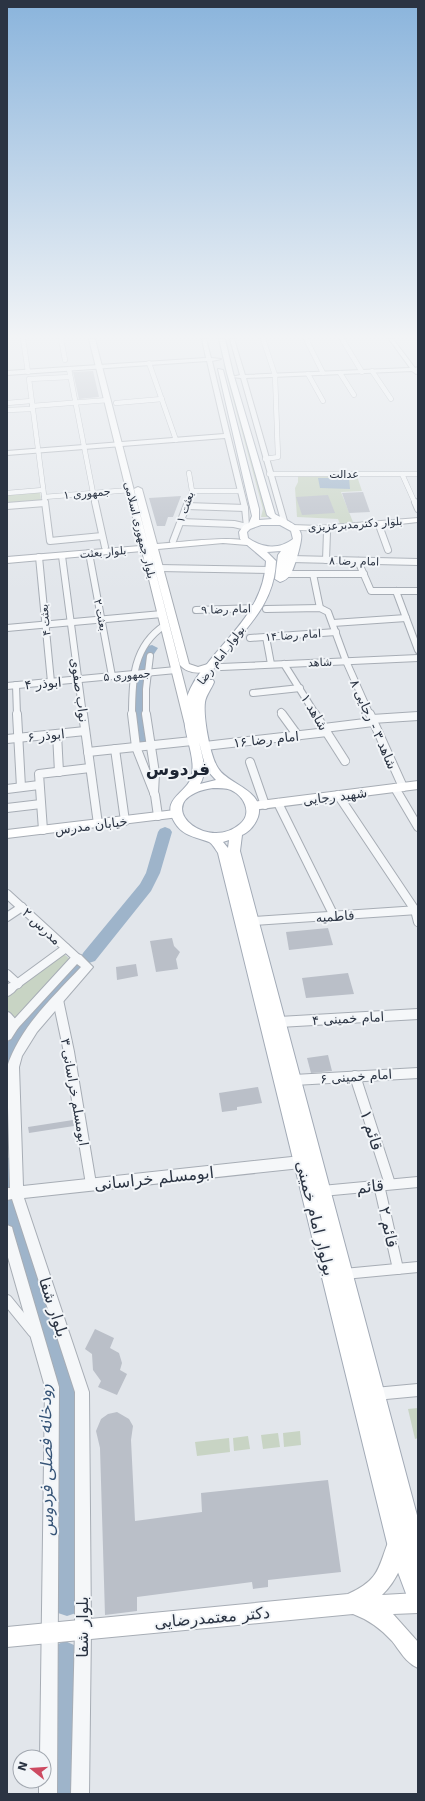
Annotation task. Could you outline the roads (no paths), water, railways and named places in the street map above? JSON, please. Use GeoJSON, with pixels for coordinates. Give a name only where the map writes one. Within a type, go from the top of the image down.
{"type":"FeatureCollection","features":[{"type":"Feature","properties":{"kind":"main road","name":"بلوار جمهوری اسلامی"},"geometry":{"type":"LineString","coordinates":[[118,423],[150,532],[149,546],[162,614],[169,624],[185,665],[195,670],[202,670],[216,666]]}},
{"type":"Feature","properties":{"kind":"main road"},"geometry":{"type":"LineString","coordinates":[[234,423],[256,516],[248,528],[244,539],[265,554],[271,561],[272,570]]}},
{"type":"Feature","properties":{"kind":"main road"},"geometry":{"type":"LineString","coordinates":[[244,423],[271,515],[296,530],[296,540],[291,559],[283,577]]}},
{"type":"Feature","properties":{"kind":"main road","name":"بلوار جمهوری اسلامی"},"geometry":{"type":"LineString","coordinates":[[123,444],[130,490],[149,546],[159,568],[176,670],[189,721]]}},
{"type":"Feature","properties":{"kind":"main road","name":"بلوار دکترمدبرعزیزی"},"geometry":{"type":"LineString","coordinates":[[288,525],[319,528],[418,520]]}},
{"type":"Feature","properties":{"kind":"main road"},"geometry":{"type":"LineString","coordinates":[[248,528],[268,522],[288,525]]}},
{"type":"Feature","properties":{"kind":"main road","name":"بلوار دکترمدبرعزیزی"},"geometry":{"type":"LineString","coordinates":[[296,540],[327,532],[418,524]]}},
{"type":"Feature","properties":{"kind":"main road","name":"بلوار بعثت"},"geometry":{"type":"LineString","coordinates":[[7,560],[62,556],[149,546],[173,541],[221,537],[248,528]]}},
{"type":"Feature","properties":{"kind":"main road"},"geometry":{"type":"LineString","coordinates":[[150,532],[173,541]]}},
{"type":"Feature","properties":{"kind":"main road"},"geometry":{"type":"LineString","coordinates":[[251,545],[272,549],[288,546],[296,540]]}},
{"type":"Feature","properties":{"kind":"main road","name":"بولوار امام رضا"},"geometry":{"type":"LineString","coordinates":[[184,794],[198,777],[198,762],[192,741],[189,721],[189,705],[192,696],[201,679],[216,666],[277,591],[283,577],[282,555],[296,540]]}},
{"type":"Feature","properties":{"kind":"main road","name":"بلوار بعثت"},"geometry":{"type":"LineString","coordinates":[[7,556],[105,547],[149,546],[223,541],[251,545]]}},
{"type":"Feature","properties":{"kind":"main road","name":"بولوار امام رضا"},"geometry":{"type":"LineString","coordinates":[[262,608],[272,570]]}},
{"type":"Feature","properties":{"kind":"main road","name":"بولوار امام رضا"},"geometry":{"type":"LineString","coordinates":[[216,666],[200,701],[200,720],[205,746],[212,769],[222,780],[234,787]]}},
{"type":"Feature","properties":{"kind":"main road"},"geometry":{"type":"LineString","coordinates":[[218,784],[234,787],[243,792],[250,799],[253,806],[253,814],[250,822],[236,834],[213,838],[199,836],[187,830],[179,823],[175,814],[176,807],[184,794],[202,785],[218,784]]}},
{"type":"Feature","properties":{"kind":"main road","name":"شهید رجایی"},"geometry":{"type":"LineString","coordinates":[[253,806],[418,786]]}},
{"type":"Feature","properties":{"kind":"main road","name":"خیابان مدرس"},"geometry":{"type":"LineString","coordinates":[[7,834],[175,814]]}},
{"type":"Feature","properties":{"kind":"main road","name":"بولوار امام خمینی"},"geometry":{"type":"LineString","coordinates":[[236,834],[234,851],[375,1394],[385,1459]]}},
{"type":"Feature","properties":{"kind":"main road","name":"بولوار امام خمینی"},"geometry":{"type":"LineString","coordinates":[[213,838],[224,852],[302,1162],[410,1544],[418,1590]]}},
{"type":"Feature","properties":{"kind":"main road"},"geometry":{"type":"LineString","coordinates":[[349,1604],[366,1597],[380,1585],[410,1544]]}},
{"type":"Feature","properties":{"kind":"main road","name":"بولوار امام خمینی"},"geometry":{"type":"LineString","coordinates":[[410,1544],[418,1602]]}},
{"type":"Feature","properties":{"kind":"main road","name":"دکتر معتمد‌رضایی"},"geometry":{"type":"LineString","coordinates":[[7,1637],[349,1604],[386,1605],[418,1602]]}},
{"type":"Feature","properties":{"kind":"main road"},"geometry":{"type":"LineString","coordinates":[[349,1604],[364,1608],[391,1625],[418,1658]]}},
{"type":"Feature","properties":{"kind":"street"},"geometry":{"type":"LineString","coordinates":[[34,423],[50,541],[102,536]]}},
{"type":"Feature","properties":{"kind":"street"},"geometry":{"type":"LineString","coordinates":[[79,423],[105,547]]}},
{"type":"Feature","properties":{"kind":"street"},"geometry":{"type":"LineString","coordinates":[[170,423],[176,440]]}},
{"type":"Feature","properties":{"kind":"street"},"geometry":{"type":"LineString","coordinates":[[181,522],[234,524],[248,528],[245,508],[224,423]]}},
{"type":"Feature","properties":{"kind":"street"},"geometry":{"type":"LineString","coordinates":[[254,423],[269,474],[288,525]]}},
{"type":"Feature","properties":{"kind":"street"},"geometry":{"type":"LineString","coordinates":[[265,459],[278,457],[276,423]]}},
{"type":"Feature","properties":{"kind":"street"},"geometry":{"type":"LineString","coordinates":[[7,453],[227,436]]}},
{"type":"Feature","properties":{"kind":"street","name":"بعثت ۱"},"geometry":{"type":"LineString","coordinates":[[173,541],[192,490],[189,473]]}},
{"type":"Feature","properties":{"kind":"street","name":"عدالت"},"geometry":{"type":"LineString","coordinates":[[269,474],[418,474]]}},
{"type":"Feature","properties":{"kind":"street"},"geometry":{"type":"LineString","coordinates":[[402,474],[418,508]]}},
{"type":"Feature","properties":{"kind":"street"},"geometry":{"type":"LineString","coordinates":[[7,493],[43,490]]}},
{"type":"Feature","properties":{"kind":"street","name":"جمهوری ۱"},"geometry":{"type":"LineString","coordinates":[[7,506],[93,493],[130,490]]}},
{"type":"Feature","properties":{"kind":"street"},"geometry":{"type":"LineString","coordinates":[[192,490],[241,491]]}},
{"type":"Feature","properties":{"kind":"street"},"geometry":{"type":"LineString","coordinates":[[187,506],[245,508]]}},
{"type":"Feature","properties":{"kind":"street"},"geometry":{"type":"LineString","coordinates":[[380,528],[388,550]]}},
{"type":"Feature","properties":{"kind":"street"},"geometry":{"type":"LineString","coordinates":[[326,560],[327,532]]}},
{"type":"Feature","properties":{"kind":"street","name":"بعثت ۲"},"geometry":{"type":"LineString","coordinates":[[89,553],[112,676]]}},
{"type":"Feature","properties":{"kind":"street","name":"نواب صفوی"},"geometry":{"type":"LineString","coordinates":[[62,556],[98,824]]}},
{"type":"Feature","properties":{"kind":"street","name":"بعثت ۴"},"geometry":{"type":"LineString","coordinates":[[39,558],[51,682]]}},
{"type":"Feature","properties":{"kind":"street","name":"امام رضا ۸"},"geometry":{"type":"LineString","coordinates":[[291,559],[418,562]]}},
{"type":"Feature","properties":{"kind":"street"},"geometry":{"type":"LineString","coordinates":[[358,561],[371,590],[418,591]]}},
{"type":"Feature","properties":{"kind":"street"},"geometry":{"type":"LineString","coordinates":[[159,568],[272,570]]}},
{"type":"Feature","properties":{"kind":"street"},"geometry":{"type":"LineString","coordinates":[[283,577],[313,574],[364,574]]}},
{"type":"Feature","properties":{"kind":"street"},"geometry":{"type":"LineString","coordinates":[[313,574],[320,608],[328,612],[333,623],[406,618]]}},
{"type":"Feature","properties":{"kind":"street"},"geometry":{"type":"LineString","coordinates":[[396,591],[418,650]]}},
{"type":"Feature","properties":{"kind":"street","name":"امام رضا ۹"},"geometry":{"type":"LineString","coordinates":[[196,610],[320,608]]}},
{"type":"Feature","properties":{"kind":"street"},"geometry":{"type":"LineString","coordinates":[[7,628],[162,614]]}},
{"type":"Feature","properties":{"kind":"street","name":"شاهد ۳ - رجایی ۸"},"geometry":{"type":"LineString","coordinates":[[333,623],[346,661],[399,788],[418,827]]}},
{"type":"Feature","properties":{"kind":"street"},"geometry":{"type":"LineString","coordinates":[[158,816],[154,793],[146,777],[136,747],[132,704],[134,674],[140,653],[146,641],[155,629],[169,624]]}},
{"type":"Feature","properties":{"kind":"street","name":"امام رضا ۱۴"},"geometry":{"type":"LineString","coordinates":[[250,638],[336,632]]}},
{"type":"Feature","properties":{"kind":"street"},"geometry":{"type":"LineString","coordinates":[[266,637],[272,664]]}},
{"type":"Feature","properties":{"kind":"street"},"geometry":{"type":"LineString","coordinates":[[150,656],[147,673],[145,704],[149,745],[156,777],[154,793]]}},
{"type":"Feature","properties":{"kind":"street","name":"شاهد"},"geometry":{"type":"LineString","coordinates":[[216,666],[418,658]]}},
{"type":"Feature","properties":{"kind":"street","name":"شاهد ۱"},"geometry":{"type":"LineString","coordinates":[[284,664],[345,761]]}},
{"type":"Feature","properties":{"kind":"street","name":"جمهوری ۵"},"geometry":{"type":"LineString","coordinates":[[78,679],[176,670]]}},
{"type":"Feature","properties":{"kind":"street","name":"ابوذر ۴"},"geometry":{"type":"LineString","coordinates":[[7,686],[78,679]]}},
{"type":"Feature","properties":{"kind":"street"},"geometry":{"type":"LineString","coordinates":[[16,685],[21,787]]}},
{"type":"Feature","properties":{"kind":"street"},"geometry":{"type":"LineString","coordinates":[[254,693],[300,688]]}},
{"type":"Feature","properties":{"kind":"street"},"geometry":{"type":"LineString","coordinates":[[280,712],[298,736]]}},
{"type":"Feature","properties":{"kind":"street","name":"امام رضا ۱۶"},"geometry":{"type":"LineString","coordinates":[[205,746],[298,736],[372,721],[418,716]]}},
{"type":"Feature","properties":{"kind":"street","name":"ابوذر ۶"},"geometry":{"type":"LineString","coordinates":[[7,739],[85,731]]}},
{"type":"Feature","properties":{"kind":"street"},"geometry":{"type":"LineString","coordinates":[[57,734],[59,772]]}},
{"type":"Feature","properties":{"kind":"street"},"geometry":{"type":"LineString","coordinates":[[88,752],[192,741]]}},
{"type":"Feature","properties":{"kind":"street"},"geometry":{"type":"LineString","coordinates":[[115,749],[125,821]]}},
{"type":"Feature","properties":{"kind":"street"},"geometry":{"type":"LineString","coordinates":[[250,762],[265,805]]}},
{"type":"Feature","properties":{"kind":"street"},"geometry":{"type":"LineString","coordinates":[[43,830],[39,774],[90,768]]}},
{"type":"Feature","properties":{"kind":"street"},"geometry":{"type":"LineString","coordinates":[[7,789],[39,785]]}},
{"type":"Feature","properties":{"kind":"street"},"geometry":{"type":"LineString","coordinates":[[338,796],[417,910],[418,922]]}},
{"type":"Feature","properties":{"kind":"street"},"geometry":{"type":"LineString","coordinates":[[278,803],[334,916]]}},
{"type":"Feature","properties":{"kind":"street"},"geometry":{"type":"LineString","coordinates":[[7,808],[41,804]]}},
{"type":"Feature","properties":{"kind":"street","name":"مدرس ۲"},"geometry":{"type":"LineString","coordinates":[[7,894],[77,958]]}},
{"type":"Feature","properties":{"kind":"street"},"geometry":{"type":"LineString","coordinates":[[7,917],[22,907]]}},
{"type":"Feature","properties":{"kind":"street","name":"فاطمیه"},"geometry":{"type":"LineString","coordinates":[[253,921],[417,910]]}},
{"type":"Feature","properties":{"kind":"street"},"geometry":{"type":"LineString","coordinates":[[7,992],[66,948]]}},
{"type":"Feature","properties":{"kind":"street"},"geometry":{"type":"LineString","coordinates":[[7,1036],[9,1021],[77,958]]}},
{"type":"Feature","properties":{"kind":"street","name":"بلوار شفا"},"geometry":{"type":"LineString","coordinates":[[77,958],[88,967],[58,1000],[24,1042],[14,1060],[12,1193],[82,1392],[83,1629],[80,1794]]}},
{"type":"Feature","properties":{"kind":"street"},"geometry":{"type":"LineString","coordinates":[[7,974],[18,984]]}},
{"type":"Feature","properties":{"kind":"street","name":"ابومسلم خراسانی ۳"},"geometry":{"type":"LineString","coordinates":[[58,1000],[69,1052],[91,1184]]}},
{"type":"Feature","properties":{"kind":"street","name":"امام خمینی ۴"},"geometry":{"type":"LineString","coordinates":[[279,1022],[418,1014]]}},
{"type":"Feature","properties":{"kind":"street","name":"امام خمینی ۶"},"geometry":{"type":"LineString","coordinates":[[294,1080],[418,1073]]}},
{"type":"Feature","properties":{"kind":"street","name":"قائم ۱"},"geometry":{"type":"LineString","coordinates":[[355,1076],[385,1184]]}},
{"type":"Feature","properties":{"kind":"street","name":"ابومسلم خراسانی"},"geometry":{"type":"LineString","coordinates":[[12,1193],[302,1162]]}},
{"type":"Feature","properties":{"kind":"street","name":"قائم"},"geometry":{"type":"LineString","coordinates":[[322,1191],[418,1182]]}},
{"type":"Feature","properties":{"kind":"street","name":"قائم ۲"},"geometry":{"type":"LineString","coordinates":[[385,1184],[398,1269]]}},
{"type":"Feature","properties":{"kind":"street","name":"بلوار شفا"},"geometry":{"type":"LineString","coordinates":[[7,1231],[52,1387],[48,1794]]}},
{"type":"Feature","properties":{"kind":"street"},"geometry":{"type":"LineString","coordinates":[[344,1274],[418,1267]]}},
{"type":"Feature","properties":{"kind":"street"},"geometry":{"type":"LineString","coordinates":[[7,1300],[37,1336]]}},
{"type":"Feature","properties":{"kind":"street"},"geometry":{"type":"LineString","coordinates":[[375,1394],[418,1390]]}},
{"type":"Feature","properties":{"kind":"water"},"geometry":{"type":"Polygon","coordinates":[[[318,478],[349,478],[350,489],[320,488],[318,478]]]}},
{"type":"Feature","properties":{"kind":"waterway","name":"رودخانه فصلی فردوس"},"geometry":{"type":"LineString","coordinates":[[152,560],[164,604]]}},
{"type":"Feature","properties":{"kind":"waterway","name":"رودخانه فصلی فردوس"},"geometry":{"type":"LineString","coordinates":[[141,670],[144,660],[152,648]]}},
{"type":"Feature","properties":{"kind":"waterway","name":"رودخانه فصلی فردوس"},"geometry":{"type":"LineString","coordinates":[[140,677],[138,704],[141,744]]}},
{"type":"Feature","properties":{"kind":"waterway","name":"رودخانه فصلی فردوس"},"geometry":{"type":"LineString","coordinates":[[89,957],[146,887],[153,873],[165,832]]}},
{"type":"Feature","properties":{"kind":"waterway","name":"رودخانه فصلی فردوس"},"geometry":{"type":"LineString","coordinates":[[7,1063],[12,1050],[27,1025],[77,970]]}},
{"type":"Feature","properties":{"kind":"waterway","name":"رودخانه فصلی فردوس"},"geometry":{"type":"LineString","coordinates":[[7,1166],[7,1182]]}},
{"type":"Feature","properties":{"kind":"waterway","name":"رودخانه فصلی فردوس"},"geometry":{"type":"LineString","coordinates":[[9,1203],[59,1359],[66,1388],[68,1417],[67,1604]]}},
{"type":"Feature","properties":{"kind":"waterway","name":"رودخانه فصلی فردوس"},"geometry":{"type":"LineString","coordinates":[[64,1794],[65,1654]]}},
{"type":"Feature","properties":{"kind":"district","name":"فردوس"},"geometry":{"type":"Point","coordinates":[178,769]}}]}
